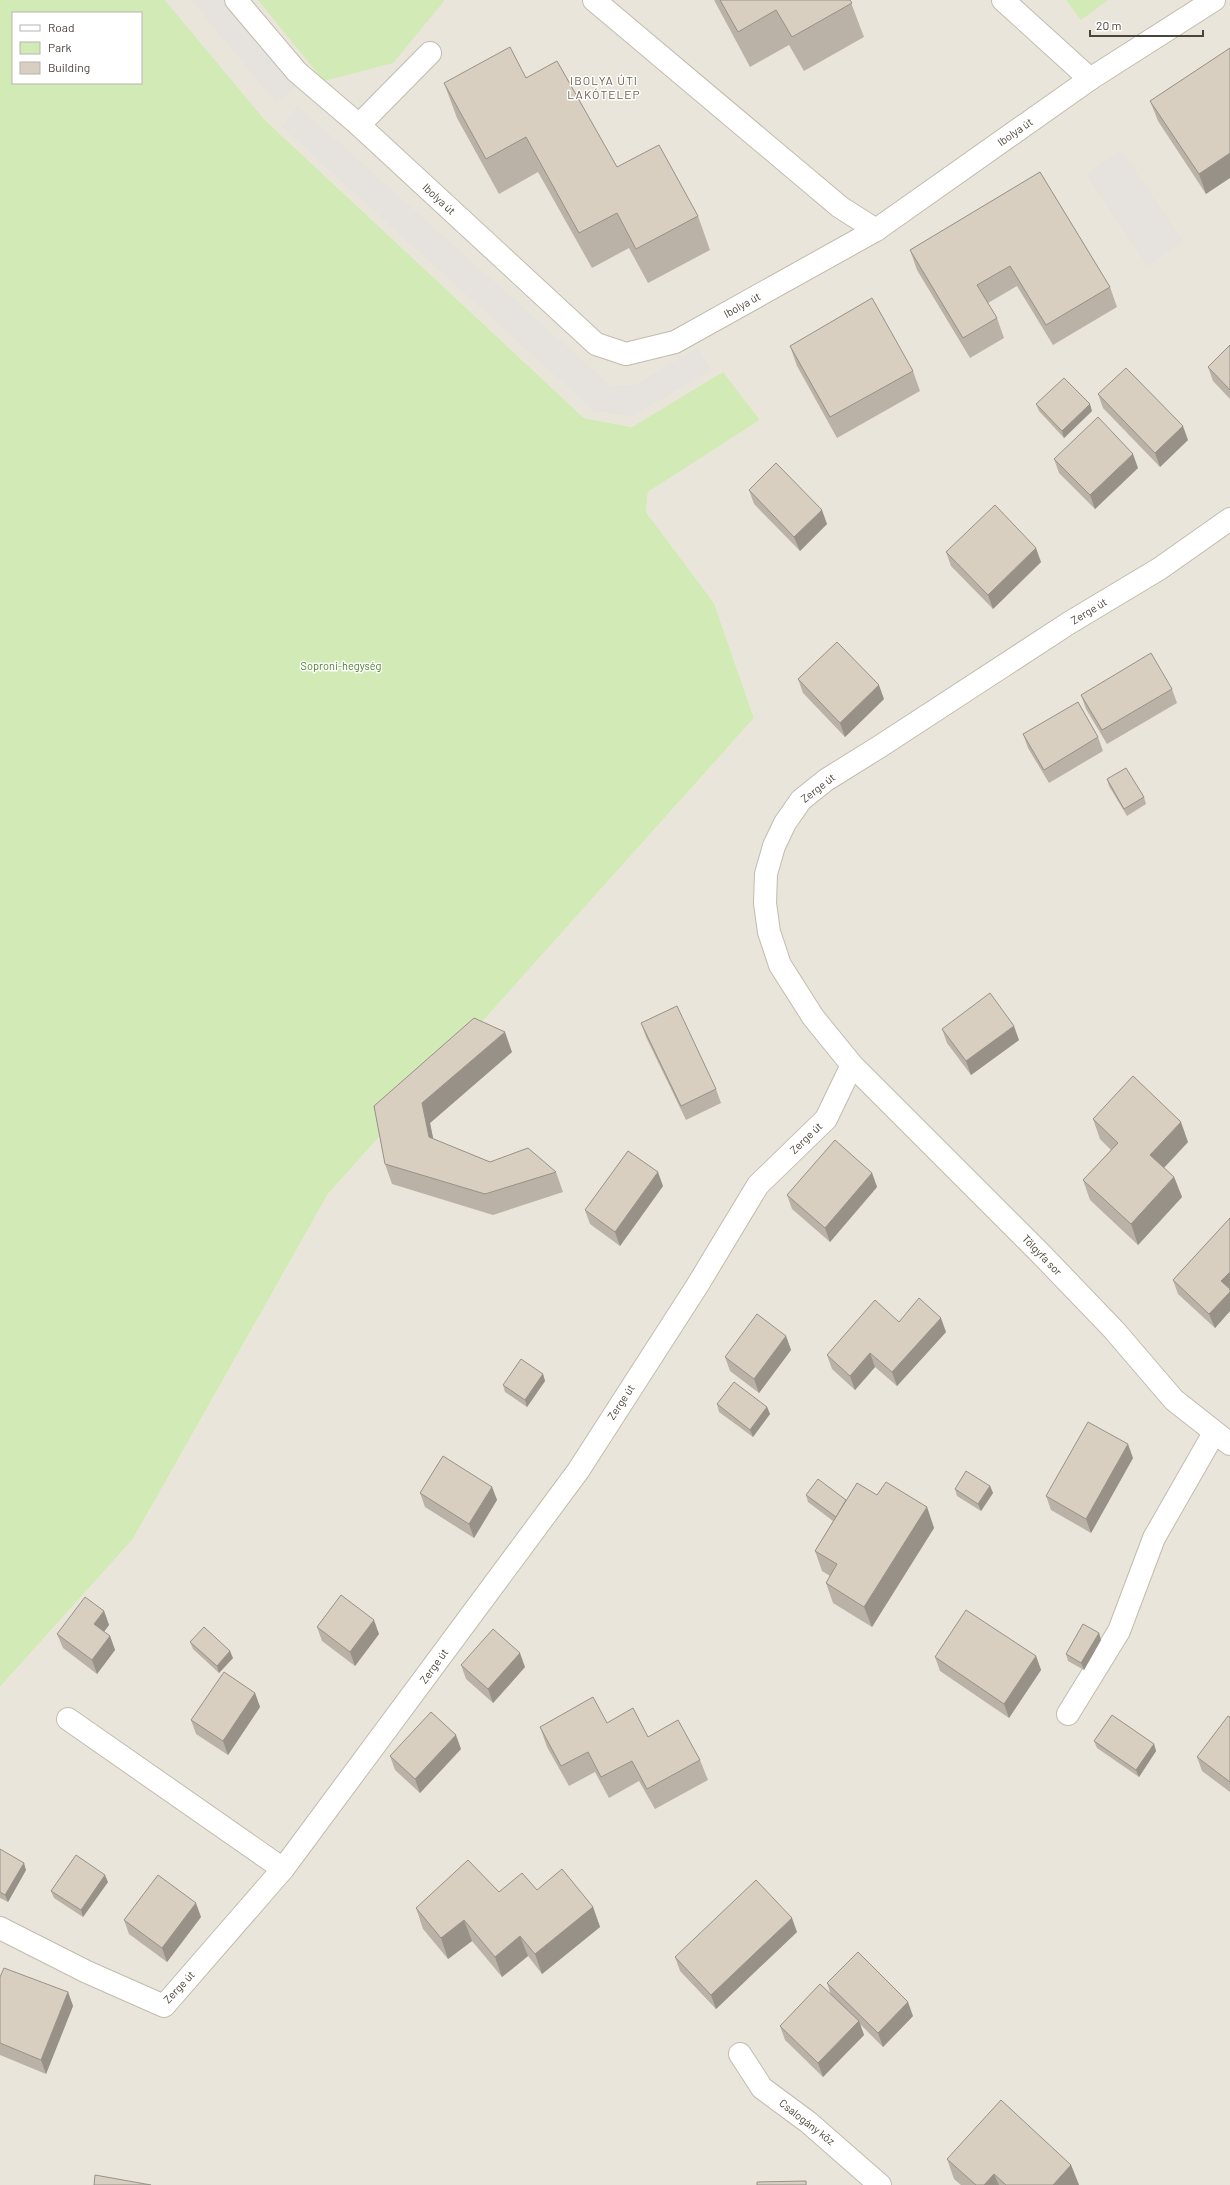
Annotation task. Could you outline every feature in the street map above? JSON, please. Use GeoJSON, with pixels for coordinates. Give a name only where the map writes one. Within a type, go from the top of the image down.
{"type":"FeatureCollection","features":[{"type":"Feature","properties":{"kind":"street","name":"Ibolya út"},"geometry":{"type":"LineString","coordinates":[[236,0],[297,72],[359,125],[596,344],[626,354],[675,342],[876,230],[1090,79],[1214,0]]}},
{"type":"Feature","properties":{"kind":"street"},"geometry":{"type":"LineString","coordinates":[[594,0],[840,207],[876,230]]}},
{"type":"Feature","properties":{"kind":"street"},"geometry":{"type":"LineString","coordinates":[[1003,0],[1090,79]]}},
{"type":"Feature","properties":{"kind":"street"},"geometry":{"type":"LineString","coordinates":[[359,125],[430,53]]}},
{"type":"Feature","properties":{"kind":"street","name":"Zerge út"},"geometry":{"type":"LineString","coordinates":[[0,1928],[87,1972],[164,2006],[283,1869],[578,1471],[697,1286],[758,1185],[826,1119],[852,1065],[813,1017],[784,972],[769,932],[765,902],[766,874],[774,846],[784,823],[801,800],[826,780],[1069,623],[1159,569],[1230,518]]}},
{"type":"Feature","properties":{"kind":"street","name":"Tölgyfa sor"},"geometry":{"type":"LineString","coordinates":[[852,1065],[1051,1264],[1114,1330],[1174,1400],[1222,1438]]}},
{"type":"Feature","properties":{"kind":"street"},"geometry":{"type":"LineString","coordinates":[[1068,1714],[1119,1631],[1154,1538],[1222,1438]]}},
{"type":"Feature","properties":{"kind":"street"},"geometry":{"type":"LineString","coordinates":[[68,1719],[283,1869]]}},
{"type":"Feature","properties":{"kind":"street","name":"Csalogány köz"},"geometry":{"type":"LineString","coordinates":[[740,2054],[762,2088],[808,2122],[880,2185]]}},
{"type":"Feature","properties":{"kind":"shaded area"},"geometry":{"type":"Polygon","coordinates":[[[165,0],[1230,0],[1230,2185],[0,2185],[0,1687],[133,1539],[328,1194],[754,718],[714,603],[646,512],[648,492],[760,420],[723,373],[632,427],[584,418],[265,120],[165,0]]]}},
{"type":"Feature","properties":{"kind":"shaded area"},"geometry":{"type":"Polygon","coordinates":[[[191,0],[231,0],[300,83],[276,103],[191,0]]]}},
{"type":"Feature","properties":{"kind":"shaded area"},"geometry":{"type":"Polygon","coordinates":[[[298,106],[611,386],[635,385],[697,348],[711,370],[633,416],[594,411],[281,126],[298,106]]]}},
{"type":"Feature","properties":{"kind":"shaded area"},"geometry":{"type":"Polygon","coordinates":[[[1121,150],[1183,242],[1148,266],[1086,174],[1121,150]]]}},
{"type":"Feature","properties":{"kind":"green space","name":"Soproni-hegység"},"geometry":{"type":"Polygon","coordinates":[[[0,0],[165,0],[265,120],[584,418],[632,427],[723,372],[760,420],[648,492],[646,512],[714,603],[754,718],[328,1194],[133,1539],[0,1687],[0,0]]]}},
{"type":"Feature","properties":{"kind":"green space"},"geometry":{"type":"Polygon","coordinates":[[[258,0],[445,0],[393,63],[324,81],[258,0]]]}},
{"type":"Feature","properties":{"kind":"green space"},"geometry":{"type":"Polygon","coordinates":[[[1066,0],[1108,0],[1081,20],[1066,0]]]}},
{"type":"Feature","properties":{"kind":"building"},"geometry":{"type":"Polygon","coordinates":[[[720,0],[850,0],[852,3],[792,37],[776,10],[738,32],[720,0]]]}},
{"type":"Feature","properties":{"kind":"building"},"geometry":{"type":"Polygon","coordinates":[[[510,47],[526,78],[557,61],[617,167],[659,145],[698,216],[636,249],[617,213],[579,233],[526,137],[486,159],[444,83],[510,47]]]}},
{"type":"Feature","properties":{"kind":"building"},"geometry":{"type":"Polygon","coordinates":[[[1230,48],[1230,153],[1199,174],[1150,101],[1230,48]]]}},
{"type":"Feature","properties":{"kind":"building"},"geometry":{"type":"Polygon","coordinates":[[[1040,172],[1110,287],[1046,325],[1010,266],[977,285],[997,318],[963,338],[910,250],[1040,172]]]}},
{"type":"Feature","properties":{"kind":"building"},"geometry":{"type":"Polygon","coordinates":[[[872,298],[913,371],[830,417],[790,346],[872,298]]]}},
{"type":"Feature","properties":{"kind":"building"},"geometry":{"type":"Polygon","coordinates":[[[1230,345],[1230,390],[1208,367],[1230,345]]]}},
{"type":"Feature","properties":{"kind":"building"},"geometry":{"type":"Polygon","coordinates":[[[1126,368],[1183,426],[1155,453],[1098,394],[1126,368]]]}},
{"type":"Feature","properties":{"kind":"building"},"geometry":{"type":"Polygon","coordinates":[[[1064,378],[1090,404],[1062,431],[1036,404],[1064,378]]]}},
{"type":"Feature","properties":{"kind":"building"},"geometry":{"type":"Polygon","coordinates":[[[1098,417],[1133,454],[1090,495],[1054,459],[1098,417]]]}},
{"type":"Feature","properties":{"kind":"building"},"geometry":{"type":"Polygon","coordinates":[[[776,463],[822,510],[794,537],[749,490],[776,463]]]}},
{"type":"Feature","properties":{"kind":"building"},"geometry":{"type":"Polygon","coordinates":[[[995,505],[1036,548],[988,595],[946,552],[995,505]]]}},
{"type":"Feature","properties":{"kind":"building"},"geometry":{"type":"Polygon","coordinates":[[[837,642],[879,685],[840,723],[798,679],[837,642]]]}},
{"type":"Feature","properties":{"kind":"building"},"geometry":{"type":"Polygon","coordinates":[[[1151,653],[1172,689],[1102,730],[1081,695],[1151,653]]]}},
{"type":"Feature","properties":{"kind":"building"},"geometry":{"type":"Polygon","coordinates":[[[1078,702],[1098,737],[1044,770],[1023,734],[1078,702]]]}},
{"type":"Feature","properties":{"kind":"building"},"geometry":{"type":"Polygon","coordinates":[[[1126,768],[1144,797],[1124,809],[1107,779],[1126,768]]]}},
{"type":"Feature","properties":{"kind":"building"},"geometry":{"type":"Polygon","coordinates":[[[990,993],[1014,1026],[966,1061],[942,1029],[990,993]]]}},
{"type":"Feature","properties":{"kind":"building"},"geometry":{"type":"Polygon","coordinates":[[[677,1006],[716,1089],[681,1106],[641,1023],[677,1006]]]}},
{"type":"Feature","properties":{"kind":"building"},"geometry":{"type":"Polygon","coordinates":[[[474,1018],[505,1032],[422,1103],[429,1137],[490,1162],[528,1148],[556,1172],[485,1194],[385,1164],[374,1106],[474,1018]]]}},
{"type":"Feature","properties":{"kind":"building"},"geometry":{"type":"Polygon","coordinates":[[[1133,1076],[1181,1122],[1150,1155],[1174,1177],[1131,1224],[1083,1180],[1118,1143],[1093,1119],[1133,1076]]]}},
{"type":"Feature","properties":{"kind":"building"},"geometry":{"type":"Polygon","coordinates":[[[835,1140],[872,1173],[825,1228],[787,1195],[835,1140]]]}},
{"type":"Feature","properties":{"kind":"building"},"geometry":{"type":"Polygon","coordinates":[[[628,1151],[658,1172],[615,1232],[585,1210],[628,1151]]]}},
{"type":"Feature","properties":{"kind":"building"},"geometry":{"type":"Polygon","coordinates":[[[1230,1218],[1230,1272],[1221,1281],[1230,1289],[1230,1292],[1209,1314],[1173,1280],[1230,1218]]]}},
{"type":"Feature","properties":{"kind":"building"},"geometry":{"type":"Polygon","coordinates":[[[919,1298],[941,1318],[892,1372],[870,1353],[850,1376],[827,1355],[875,1300],[899,1322],[919,1298]]]}},
{"type":"Feature","properties":{"kind":"building"},"geometry":{"type":"Polygon","coordinates":[[[757,1314],[786,1336],[754,1379],[725,1357],[757,1314]]]}},
{"type":"Feature","properties":{"kind":"building"},"geometry":{"type":"Polygon","coordinates":[[[521,1359],[543,1374],[525,1400],[503,1385],[521,1359]]]}},
{"type":"Feature","properties":{"kind":"building"},"geometry":{"type":"Polygon","coordinates":[[[734,1382],[767,1407],[750,1430],[717,1404],[734,1382]]]}},
{"type":"Feature","properties":{"kind":"building"},"geometry":{"type":"Polygon","coordinates":[[[1088,1422],[1128,1444],[1086,1519],[1046,1496],[1088,1422]]]}},
{"type":"Feature","properties":{"kind":"building"},"geometry":{"type":"Polygon","coordinates":[[[443,1456],[492,1487],[469,1524],[420,1493],[443,1456]]]}},
{"type":"Feature","properties":{"kind":"building"},"geometry":{"type":"Polygon","coordinates":[[[966,1471],[990,1486],[978,1504],[955,1489],[966,1471]]]}},
{"type":"Feature","properties":{"kind":"building"},"geometry":{"type":"Polygon","coordinates":[[[818,1479],[846,1500],[836,1517],[806,1495],[818,1479]]]}},
{"type":"Feature","properties":{"kind":"building"},"geometry":{"type":"Polygon","coordinates":[[[886,1482],[927,1507],[864,1607],[826,1583],[837,1564],[815,1551],[857,1483],[877,1495],[886,1482]]]}},
{"type":"Feature","properties":{"kind":"building"},"geometry":{"type":"Polygon","coordinates":[[[341,1595],[374,1620],[350,1652],[317,1627],[341,1595]]]}},
{"type":"Feature","properties":{"kind":"building"},"geometry":{"type":"Polygon","coordinates":[[[85,1597],[104,1611],[94,1624],[110,1636],[92,1660],[57,1634],[85,1597]]]}},
{"type":"Feature","properties":{"kind":"building"},"geometry":{"type":"Polygon","coordinates":[[[966,1610],[1036,1656],[1004,1704],[935,1657],[966,1610]]]}},
{"type":"Feature","properties":{"kind":"building"},"geometry":{"type":"Polygon","coordinates":[[[1083,1624],[1099,1633],[1081,1663],[1066,1654],[1083,1624]]]}},
{"type":"Feature","properties":{"kind":"building"},"geometry":{"type":"Polygon","coordinates":[[[204,1627],[230,1651],[217,1666],[190,1642],[204,1627]]]}},
{"type":"Feature","properties":{"kind":"building"},"geometry":{"type":"Polygon","coordinates":[[[493,1629],[520,1653],[488,1689],[461,1665],[493,1629]]]}},
{"type":"Feature","properties":{"kind":"building"},"geometry":{"type":"Polygon","coordinates":[[[224,1672],[255,1693],[223,1741],[191,1720],[224,1672]]]}},
{"type":"Feature","properties":{"kind":"building"},"geometry":{"type":"Polygon","coordinates":[[[593,1697],[607,1723],[633,1708],[648,1737],[678,1720],[700,1760],[647,1789],[632,1761],[601,1777],[588,1752],[561,1766],[540,1727],[593,1697]]]}},
{"type":"Feature","properties":{"kind":"building"},"geometry":{"type":"Polygon","coordinates":[[[431,1712],[456,1735],[415,1779],[390,1756],[431,1712]]]}},
{"type":"Feature","properties":{"kind":"building"},"geometry":{"type":"Polygon","coordinates":[[[1112,1715],[1154,1744],[1136,1770],[1094,1741],[1112,1715]]]}},
{"type":"Feature","properties":{"kind":"building"},"geometry":{"type":"Polygon","coordinates":[[[1228,1716],[1230,1717],[1230,1782],[1197,1757],[1228,1716]]]}},
{"type":"Feature","properties":{"kind":"building"},"geometry":{"type":"Polygon","coordinates":[[[0,1849],[24,1863],[5,1895],[0,1892],[0,1849]]]}},
{"type":"Feature","properties":{"kind":"building"},"geometry":{"type":"Polygon","coordinates":[[[76,1855],[105,1875],[81,1910],[51,1891],[76,1855]]]}},
{"type":"Feature","properties":{"kind":"building"},"geometry":{"type":"Polygon","coordinates":[[[468,1860],[499,1892],[522,1873],[537,1890],[562,1869],[593,1907],[535,1954],[520,1936],[495,1957],[464,1920],[441,1938],[416,1908],[468,1860]]]}},
{"type":"Feature","properties":{"kind":"building"},"geometry":{"type":"Polygon","coordinates":[[[158,1875],[196,1903],[162,1948],[124,1920],[158,1875]]]}},
{"type":"Feature","properties":{"kind":"building"},"geometry":{"type":"Polygon","coordinates":[[[756,1880],[792,1918],[711,1995],[675,1957],[756,1880]]]}},
{"type":"Feature","properties":{"kind":"building"},"geometry":{"type":"Polygon","coordinates":[[[858,1952],[908,2002],[878,2033],[827,1983],[858,1952]]]}},
{"type":"Feature","properties":{"kind":"building"},"geometry":{"type":"Polygon","coordinates":[[[4,1968],[68,1992],[41,2060],[0,2043],[0,1977],[4,1968]]]}},
{"type":"Feature","properties":{"kind":"building"},"geometry":{"type":"Polygon","coordinates":[[[820,1984],[859,2021],[818,2063],[780,2026],[820,1984]]]}},
{"type":"Feature","properties":{"kind":"building"},"geometry":{"type":"Polygon","coordinates":[[[1001,2100],[1071,2165],[1053,2185],[1006,2185],[994,2174],[984,2185],[976,2185],[947,2159],[1001,2100]]]}},
{"type":"Feature","properties":{"kind":"building"},"geometry":{"type":"Polygon","coordinates":[[[95,2175],[151,2185],[94,2185],[95,2175]]]}},
{"type":"Feature","properties":{"kind":"building"},"geometry":{"type":"Polygon","coordinates":[[[806,2181],[806,2185],[757,2185],[757,2182],[806,2181]]]}},
{"type":"Feature","properties":{"kind":"district","name":"IBOLYA ÚTI LAKÓTELEP"},"geometry":{"type":"Point","coordinates":[604,88]}}]}
